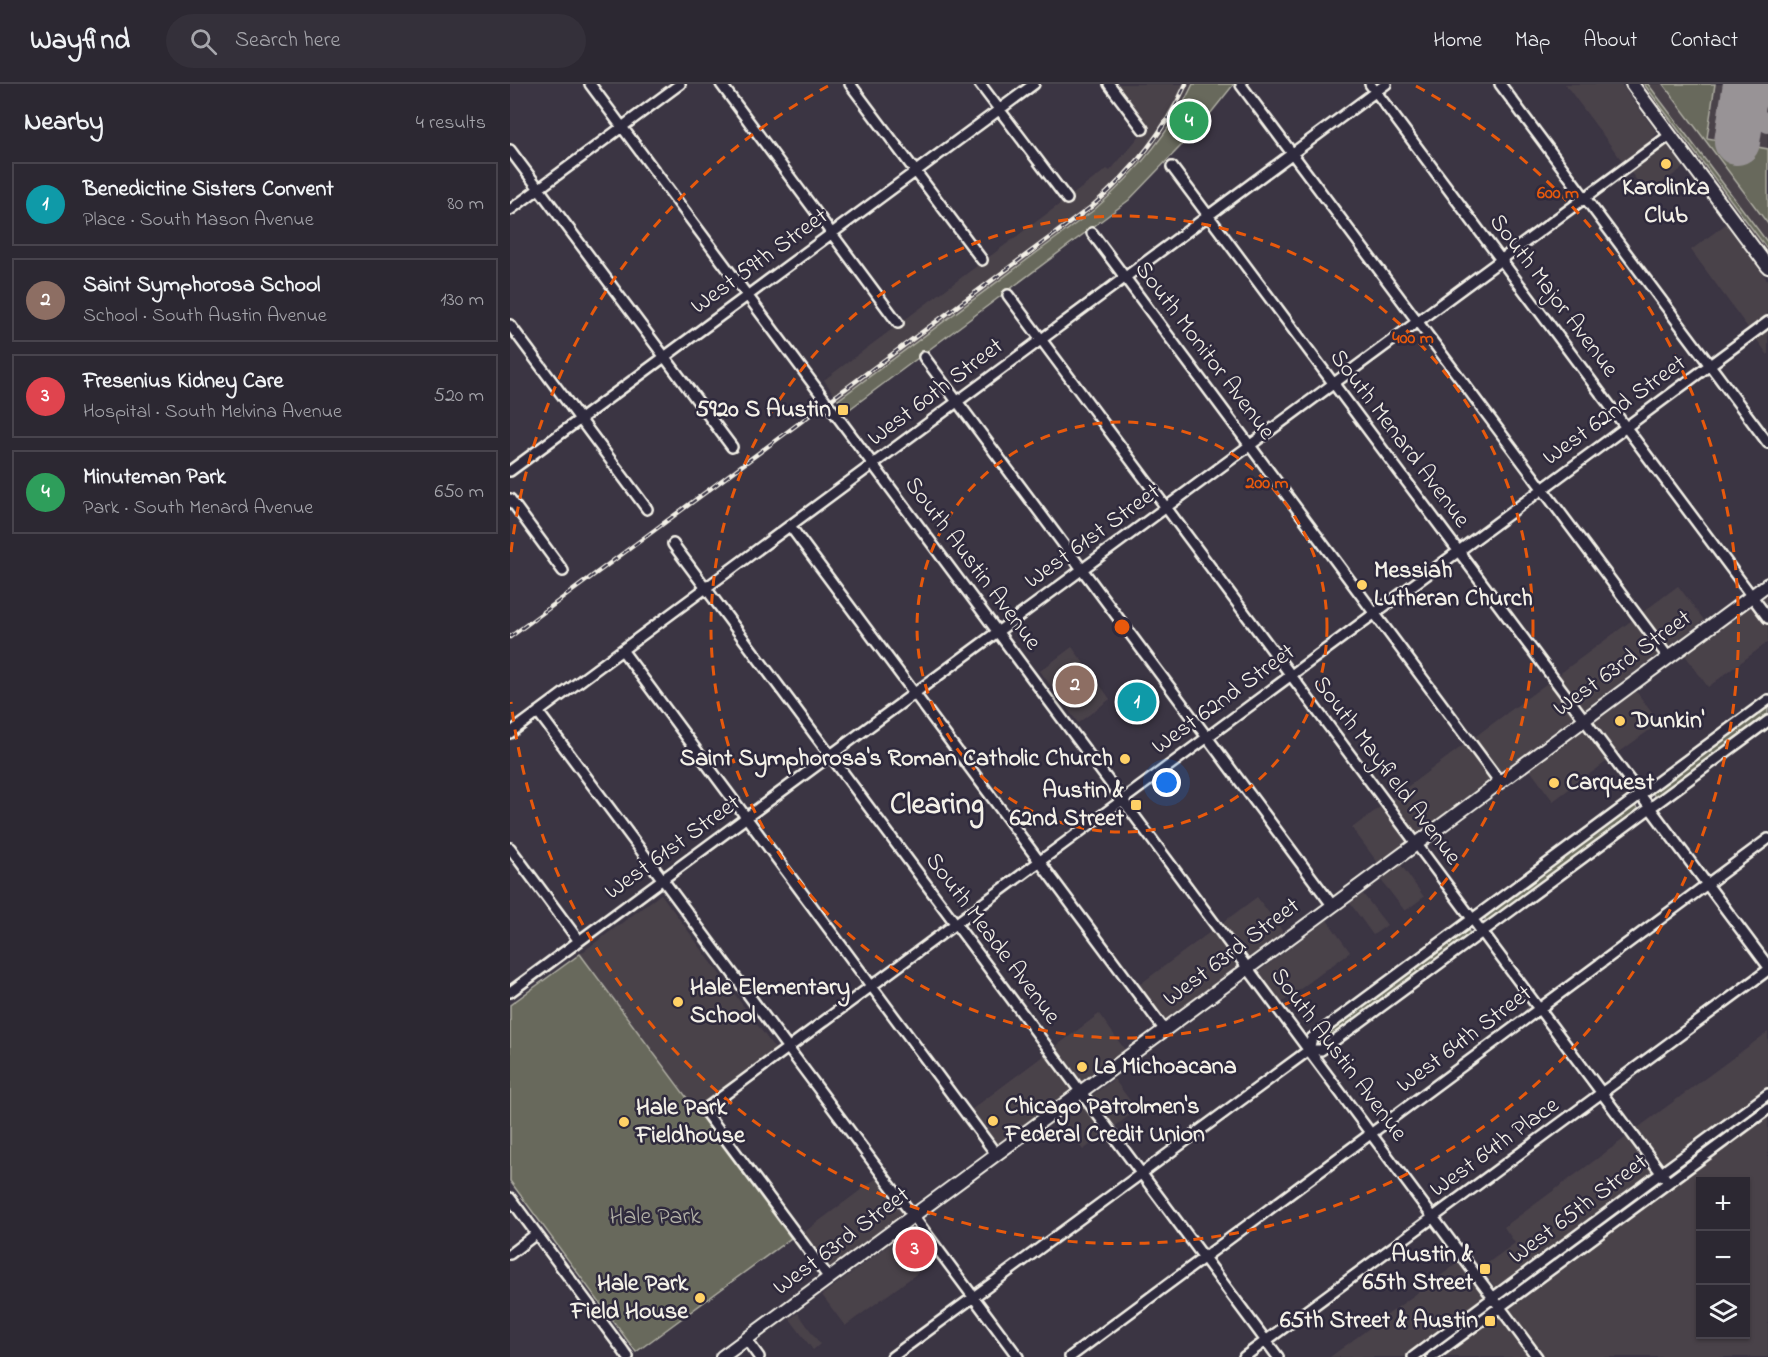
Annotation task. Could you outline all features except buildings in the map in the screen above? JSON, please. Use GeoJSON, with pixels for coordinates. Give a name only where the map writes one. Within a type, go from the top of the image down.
{"type":"FeatureCollection","features":[{"type":"Feature","properties":{"kind":"main road"},"geometry":{"type":"LineString","coordinates":[[1632,84],[1768,267]]}},
{"type":"Feature","properties":{"kind":"main road","name":"West 63rd Street"},"geometry":{"type":"LineString","coordinates":[[722,1357],[1768,584]]}},
{"type":"Feature","properties":{"kind":"street","name":"South Austin Avenue"},"geometry":{"type":"LineString","coordinates":[[590,84],[1537,1357]]}},
{"type":"Feature","properties":{"kind":"street"},"geometry":{"type":"LineString","coordinates":[[510,210],[680,84]]}},
{"type":"Feature","properties":{"kind":"street"},"geometry":{"type":"LineString","coordinates":[[720,84],[898,323]]}},
{"type":"Feature","properties":{"kind":"street"},"geometry":{"type":"LineString","coordinates":[[850,84],[982,261]]}},
{"type":"Feature","properties":{"kind":"street"},"geometry":{"type":"LineString","coordinates":[[980,84],[1067,199]]}},
{"type":"Feature","properties":{"kind":"street","name":"West 59th Street"},"geometry":{"type":"LineString","coordinates":[[510,471],[1034,84]]}},
{"type":"Feature","properties":{"kind":"street"},"geometry":{"type":"LineString","coordinates":[[1110,84],[1143,129]]}},
{"type":"Feature","properties":{"kind":"street","name":"West 60th Street"},"geometry":{"type":"LineString","coordinates":[[510,733],[1292,154],[1373,88],[1386,84]]}},
{"type":"Feature","properties":{"kind":"street"},"geometry":{"type":"LineString","coordinates":[[1500,84],[1768,443]]}},
{"type":"Feature","properties":{"kind":"street"},"geometry":{"type":"LineString","coordinates":[[1241,85],[1668,657]]}},
{"type":"Feature","properties":{"kind":"street","name":"South Major Avenue"},"geometry":{"type":"LineString","coordinates":[[1373,88],[1768,618]]}},
{"type":"Feature","properties":{"kind":"street","name":"West 61st Street"},"geometry":{"type":"LineString","coordinates":[[510,992],[1670,135]]}},
{"type":"Feature","properties":{"kind":"street"},"geometry":{"type":"LineString","coordinates":[[510,150],[732,447]]}},
{"type":"Feature","properties":{"kind":"street","name":"South Menard Avenue"},"geometry":{"type":"LineString","coordinates":[[1172,167],[1768,968]]}},
{"type":"Feature","properties":{"kind":"street","name":"South Monitor Avenue"},"geometry":{"type":"LineString","coordinates":[[1092,233],[1499,781]]}},
{"type":"Feature","properties":{"kind":"street","name":"South Mayfield Avenue"},"geometry":{"type":"LineString","coordinates":[[1008,296],[1668,1182]]}},
{"type":"Feature","properties":{"kind":"street","name":"West 62nd Street"},"geometry":{"type":"LineString","coordinates":[[829,1278],[704,1110],[1768,322]]}},
{"type":"Feature","properties":{"kind":"street"},"geometry":{"type":"LineString","coordinates":[[510,324],[647,509]]}},
{"type":"Feature","properties":{"kind":"street"},"geometry":{"type":"LineString","coordinates":[[924,357],[1332,904]]}},
{"type":"Feature","properties":{"kind":"street"},"geometry":{"type":"LineString","coordinates":[[510,499],[563,571]]}},
{"type":"Feature","properties":{"kind":"street"},"geometry":{"type":"LineString","coordinates":[[790,526],[1164,1029]]}},
{"type":"Feature","properties":{"kind":"street","name":"South Meade Avenue"},"geometry":{"type":"LineString","coordinates":[[673,544],[1278,1357]]}},
{"type":"Feature","properties":{"kind":"street"},"geometry":{"type":"LineString","coordinates":[[622,650],[996,1154]]}},
{"type":"Feature","properties":{"kind":"street"},"geometry":{"type":"LineString","coordinates":[[1309,1050],[1312,1038],[1768,700]]}},
{"type":"Feature","properties":{"kind":"street"},"geometry":{"type":"LineString","coordinates":[[538,712],[1018,1357]]}},
{"type":"Feature","properties":{"kind":"street"},"geometry":{"type":"LineString","coordinates":[[892,1357],[1309,1050],[1321,1050],[1768,721]]}},
{"type":"Feature","properties":{"kind":"street","name":"West 64th Street"},"geometry":{"type":"LineString","coordinates":[[1070,1357],[1768,839]]}},
{"type":"Feature","properties":{"kind":"street"},"geometry":{"type":"LineString","coordinates":[[510,848],[579,941]]}},
{"type":"Feature","properties":{"kind":"street","name":"West 64th Place"},"geometry":{"type":"LineString","coordinates":[[1244,1357],[1768,968]]}},
{"type":"Feature","properties":{"kind":"street","name":"West 65th Street"},"geometry":{"type":"LineString","coordinates":[[1413,1357],[1768,1094]]}},
{"type":"Feature","properties":{"kind":"street","name":"West 65th Street"},"geometry":{"type":"LineString","coordinates":[[1432,1357],[1768,1109]]}},
{"type":"Feature","properties":{"kind":"street"},"geometry":{"type":"LineString","coordinates":[[510,1198],[628,1357]]}},
{"type":"Feature","properties":{"kind":"street"},"geometry":{"type":"LineString","coordinates":[[510,1254],[536,1234]]}},
{"type":"Feature","properties":{"kind":"street"},"geometry":{"type":"LineString","coordinates":[[746,1340],[759,1357]]}},
{"type":"Feature","properties":{"kind":"shaded area"},"geometry":{"type":"Polygon","coordinates":[[[1115,84],[1193,84],[1157,146],[1094,210],[838,400],[824,380],[1107,169],[1110,171],[1148,126],[1115,84]]]}},
{"type":"Feature","properties":{"kind":"shaded area"},"geometry":{"type":"Polygon","coordinates":[[[1565,84],[1621,84],[1657,133],[1645,146],[1623,162],[1565,84]]]}},
{"type":"Feature","properties":{"kind":"shaded area"},"geometry":{"type":"Polygon","coordinates":[[[1639,84],[1768,84],[1768,256],[1639,84]]]}},
{"type":"Feature","properties":{"kind":"shaded area"},"geometry":{"type":"Polygon","coordinates":[[[1667,145],[1684,167],[1647,194],[1629,170],[1667,145]]]}},
{"type":"Feature","properties":{"kind":"shaded area"},"geometry":{"type":"Polygon","coordinates":[[[1726,224],[1768,281],[1768,355],[1691,250],[1726,224]]]}},
{"type":"Feature","properties":{"kind":"shaded area"},"geometry":{"type":"Polygon","coordinates":[[[1678,586],[1704,620],[1378,863],[1352,828],[1678,586]]]}},
{"type":"Feature","properties":{"kind":"shaded area"},"geometry":{"type":"Polygon","coordinates":[[[1768,594],[1768,642],[1708,687],[1685,655],[1768,594]]]}},
{"type":"Feature","properties":{"kind":"shaded area"},"geometry":{"type":"Polygon","coordinates":[[[1072,647],[1110,699],[1078,723],[1040,671],[1072,647]]]}},
{"type":"Feature","properties":{"kind":"shaded area"},"geometry":{"type":"Polygon","coordinates":[[[1636,691],[1659,723],[1553,801],[1530,770],[1636,691]]]}},
{"type":"Feature","properties":{"kind":"shaded area"},"geometry":{"type":"Polygon","coordinates":[[[1401,865],[1424,897],[1405,911],[1381,880],[1401,865]]]}},
{"type":"Feature","properties":{"kind":"shaded area","name":"Hale Elementary School"},"geometry":{"type":"Polygon","coordinates":[[[661,894],[775,1049],[694,1109],[580,954],[661,894]]]}},
{"type":"Feature","properties":{"kind":"shaded area"},"geometry":{"type":"Polygon","coordinates":[[[1363,894],[1387,925],[1373,935],[1350,903],[1363,894]]]}},
{"type":"Feature","properties":{"kind":"shaded area"},"geometry":{"type":"Polygon","coordinates":[[[1257,897],[1283,932],[1161,1023],[1135,988],[1257,897]]]}},
{"type":"Feature","properties":{"kind":"shaded area"},"geometry":{"type":"Polygon","coordinates":[[[1327,920],[1350,952],[1276,1007],[1253,976],[1327,920]]]}},
{"type":"Feature","properties":{"kind":"shaded area"},"geometry":{"type":"Polygon","coordinates":[[[1099,1014],[1125,1050],[993,1148],[967,1113],[1099,1014]]]}},
{"type":"Feature","properties":{"kind":"shaded area"},"geometry":{"type":"Polygon","coordinates":[[[1768,1032],[1768,1090],[1663,1167],[1635,1130],[1768,1032]]]}},
{"type":"Feature","properties":{"kind":"shaded area"},"geometry":{"type":"Polygon","coordinates":[[[1114,1079],[1137,1110],[1083,1150],[1060,1119],[1114,1079]]]}},
{"type":"Feature","properties":{"kind":"shaded area"},"geometry":{"type":"Polygon","coordinates":[[[1768,1108],[1768,1357],[1434,1357],[1768,1108]]]}},
{"type":"Feature","properties":{"kind":"shaded area"},"geometry":{"type":"Polygon","coordinates":[[[1628,1136],[1655,1173],[1497,1290],[1481,1268],[1515,1243],[1504,1227],[1628,1136]]]}},
{"type":"Feature","properties":{"kind":"shaded area"},"geometry":{"type":"Polygon","coordinates":[[[881,1175],[907,1211],[826,1271],[799,1236],[881,1175]]]}},
{"type":"Feature","properties":{"kind":"shaded area"},"geometry":{"type":"Polygon","coordinates":[[[917,1224],[941,1256],[845,1326],[822,1295],[917,1224]]]}},
{"type":"Feature","properties":{"kind":"shaded area"},"geometry":{"type":"Polygon","coordinates":[[[1458,1263],[1486,1300],[1408,1357],[1330,1357],[1458,1263]]]}},
{"type":"Feature","properties":{"kind":"shaded area"},"geometry":{"type":"Polygon","coordinates":[[[798,1313],[820,1344],[813,1350],[790,1319],[798,1313]]]}},
{"type":"Feature","properties":{"kind":"green space"},"geometry":{"type":"Polygon","coordinates":[[[1193,84],[1234,84],[1202,124],[1129,200],[847,411],[838,400],[1094,210],[1109,196],[1150,152],[1174,120],[1193,84]]]}},
{"type":"Feature","properties":{"kind":"green space"},"geometry":{"type":"Polygon","coordinates":[[[1644,84],[1648,84],[1768,243],[1768,250],[1644,84]]]}},
{"type":"Feature","properties":{"kind":"green space"},"geometry":{"type":"Polygon","coordinates":[[[1663,84],[1715,84],[1707,138],[1768,149],[1768,224],[1663,84]]]}},
{"type":"Feature","properties":{"kind":"green space"},"geometry":{"type":"Polygon","coordinates":[[[1768,703],[1768,715],[1656,798],[1650,790],[1768,703]]]}},
{"type":"Feature","properties":{"kind":"green space"},"geometry":{"type":"Polygon","coordinates":[[[1633,803],[1639,811],[1488,923],[1482,915],[1633,803]]]}},
{"type":"Feature","properties":{"kind":"green space"},"geometry":{"type":"Polygon","coordinates":[[[1466,927],[1471,935],[1320,1046],[1315,1039],[1466,927]]]}},
{"type":"Feature","properties":{"kind":"green space","name":"Hale Park"},"geometry":{"type":"Polygon","coordinates":[[[580,954],[791,1238],[636,1352],[510,1181],[510,1005],[580,954]]]}},
{"type":"Feature","properties":{"kind":"taxiway"},"geometry":{"type":"LineString","coordinates":[[1748,84],[1752,107],[1758,117],[1768,124]]}},
{"type":"Feature","properties":{"kind":"runway"},"geometry":{"type":"LineString","coordinates":[[1737,142],[1746,84]]}},
{"type":"Feature","properties":{"kind":"railway"},"geometry":{"type":"LineString","coordinates":[[510,637],[1091,207],[1146,151],[1168,119],[1186,84]]}},
{"type":"Feature","properties":{"kind":"place","name":"Minuteman Park"},"geometry":{"type":"Point","coordinates":[1189,121]}},
{"type":"Feature","properties":{"kind":"place","name":"Karolinka Club"},"geometry":{"type":"Point","coordinates":[1666,164]}},
{"type":"Feature","properties":{"kind":"place","name":"5920 S Austin"},"geometry":{"type":"Point","coordinates":[843,410]}},
{"type":"Feature","properties":{"kind":"place","name":"Messiah Lutheran Church"},"geometry":{"type":"Point","coordinates":[1362,585]}},
{"type":"Feature","properties":{"kind":"place","name":"Saint Symphorosa School"},"geometry":{"type":"Point","coordinates":[1075,685]}},
{"type":"Feature","properties":{"kind":"place","name":"Benedictine Sisters Convent"},"geometry":{"type":"Point","coordinates":[1137,702]}},
{"type":"Feature","properties":{"kind":"place","name":"Dunkin'"},"geometry":{"type":"Point","coordinates":[1620,721]}},
{"type":"Feature","properties":{"kind":"place","name":"Saint Symphorosa's Roman Catholic Church"},"geometry":{"type":"Point","coordinates":[1125,759]}},
{"type":"Feature","properties":{"kind":"place","name":"Carquest"},"geometry":{"type":"Point","coordinates":[1554,783]}},
{"type":"Feature","properties":{"kind":"place","name":"Austin & 62nd Street"},"geometry":{"type":"Point","coordinates":[1136,805]}},
{"type":"Feature","properties":{"kind":"place","name":"Hale Elementary School"},"geometry":{"type":"Point","coordinates":[678,1002]}},
{"type":"Feature","properties":{"kind":"place","name":"La Michoacana"},"geometry":{"type":"Point","coordinates":[1082,1067]}},
{"type":"Feature","properties":{"kind":"place","name":"Chicago Patrolmen's Federal Credit Union"},"geometry":{"type":"Point","coordinates":[993,1121]}},
{"type":"Feature","properties":{"kind":"place","name":"Hale Park Fieldhouse"},"geometry":{"type":"Point","coordinates":[624,1122]}},
{"type":"Feature","properties":{"kind":"place","name":"Fresenius Kidney Care"},"geometry":{"type":"Point","coordinates":[915,1249]}},
{"type":"Feature","properties":{"kind":"place","name":"Austin & 65th Street"},"geometry":{"type":"Point","coordinates":[1485,1269]}},
{"type":"Feature","properties":{"kind":"place","name":"Hale Park Field House"},"geometry":{"type":"Point","coordinates":[700,1298]}},
{"type":"Feature","properties":{"kind":"place","name":"65th Street & Austin"},"geometry":{"type":"Point","coordinates":[1490,1321]}},
{"type":"Feature","properties":{"kind":"district","name":"Clearing"},"geometry":{"type":"Point","coordinates":[937,806]}}]}
